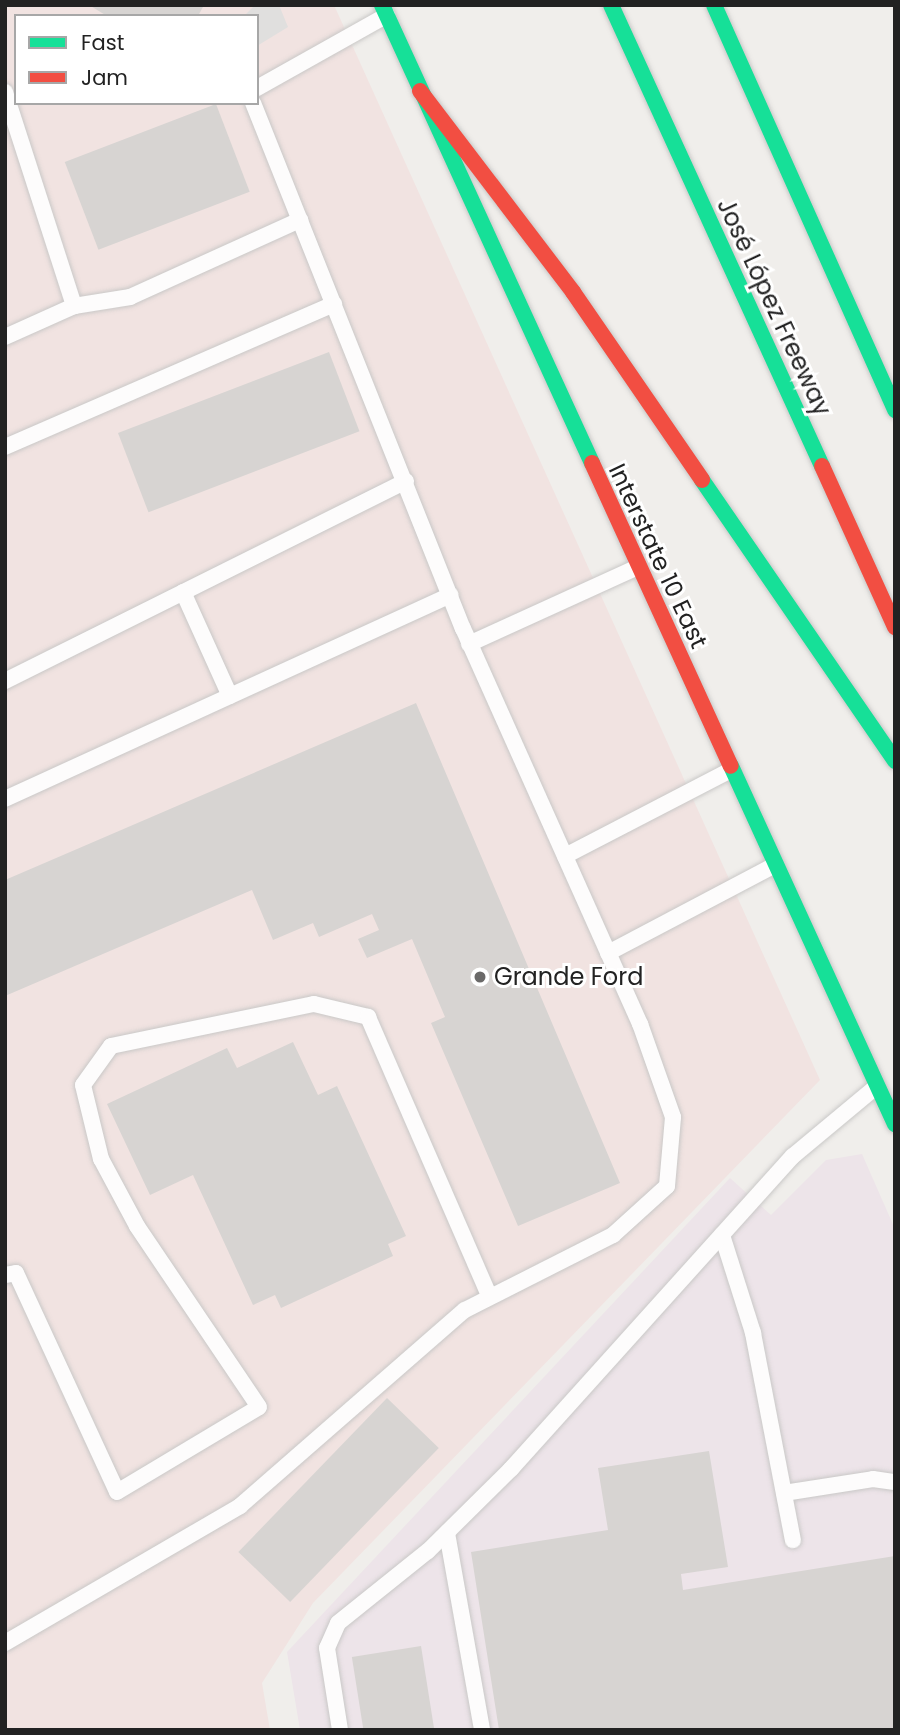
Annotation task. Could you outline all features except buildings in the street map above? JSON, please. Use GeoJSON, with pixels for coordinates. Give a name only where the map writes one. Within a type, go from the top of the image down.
{"type":"FeatureCollection","features":[{"type":"Feature","properties":{"kind":"main road","name":"José López Freeway"},"geometry":{"type":"LineString","coordinates":[[611,5],[895,627]]}},
{"type":"Feature","properties":{"kind":"main road"},"geometry":{"type":"LineString","coordinates":[[714,5],[895,410]]}},
{"type":"Feature","properties":{"kind":"main road","name":"Interstate 10 East"},"geometry":{"type":"LineString","coordinates":[[384,10],[895,1124]]}},
{"type":"Feature","properties":{"kind":"main road"},"geometry":{"type":"LineString","coordinates":[[419,91],[573,292],[895,761]]}},
{"type":"Feature","properties":{"kind":"lane"},"geometry":{"type":"LineString","coordinates":[[259,87],[384,10]]}},
{"type":"Feature","properties":{"kind":"lane"},"geometry":{"type":"LineString","coordinates":[[5,92],[74,306]]}},
{"type":"Feature","properties":{"kind":"lane"},"geometry":{"type":"LineString","coordinates":[[5,1643],[240,1506],[465,1310],[613,1235],[667,1186],[673,1117],[608,953],[469,643],[254,105]]}},
{"type":"Feature","properties":{"kind":"lane"},"geometry":{"type":"LineString","coordinates":[[5,337],[74,306],[130,297],[300,220]]}},
{"type":"Feature","properties":{"kind":"lane"},"geometry":{"type":"LineString","coordinates":[[5,447],[334,304]]}},
{"type":"Feature","properties":{"kind":"lane"},"geometry":{"type":"LineString","coordinates":[[5,681],[405,481]]}},
{"type":"Feature","properties":{"kind":"lane"},"geometry":{"type":"LineString","coordinates":[[469,643],[638,567]]}},
{"type":"Feature","properties":{"kind":"lane"},"geometry":{"type":"LineString","coordinates":[[183,592],[230,696]]}},
{"type":"Feature","properties":{"kind":"lane"},"geometry":{"type":"LineString","coordinates":[[5,799],[450,595]]}},
{"type":"Feature","properties":{"kind":"lane"},"geometry":{"type":"LineString","coordinates":[[565,856],[732,769]]}},
{"type":"Feature","properties":{"kind":"lane"},"geometry":{"type":"LineString","coordinates":[[608,953],[775,865]]}},
{"type":"Feature","properties":{"kind":"lane"},"geometry":{"type":"LineString","coordinates":[[5,1275],[16,1273],[117,1492],[259,1407],[137,1226],[101,1159],[83,1085],[111,1046],[314,1004],[368,1017],[490,1297]]}},
{"type":"Feature","properties":{"kind":"lane"},"geometry":{"type":"LineString","coordinates":[[340,1730],[327,1648],[338,1623],[447,1532],[511,1469],[793,1156],[877,1086]]}},
{"type":"Feature","properties":{"kind":"lane"},"geometry":{"type":"LineString","coordinates":[[722,1235],[753,1333],[793,1540]]}},
{"type":"Feature","properties":{"kind":"lane"},"geometry":{"type":"LineString","coordinates":[[784,1493],[873,1479],[895,1482]]}},
{"type":"Feature","properties":{"kind":"lane"},"geometry":{"type":"LineString","coordinates":[[447,1532],[482,1730]]}},
{"type":"Feature","properties":{"kind":"shaded area"},"geometry":{"type":"Polygon","coordinates":[[[5,5],[334,5],[820,1080],[313,1603],[262,1683],[270,1730],[5,1730],[5,5]]]}},
{"type":"Feature","properties":{"kind":"shaded area"},"geometry":{"type":"Polygon","coordinates":[[[255,5],[279,5],[288,27],[259,45],[259,14],[246,14],[255,5]]]}},
{"type":"Feature","properties":{"kind":"shaded area"},"geometry":{"type":"Polygon","coordinates":[[[862,1154],[895,1229],[895,1730],[300,1730],[287,1652],[730,1178],[771,1215],[826,1160],[862,1154]]]}},
{"type":"Feature","properties":{"kind":"traffic: fast"},"geometry":{"type":"LineString","coordinates":[[382,5],[592,463]]}},
{"type":"Feature","properties":{"kind":"traffic: fast"},"geometry":{"type":"LineString","coordinates":[[611,5],[822,466]]}},
{"type":"Feature","properties":{"kind":"traffic: fast"},"geometry":{"type":"LineString","coordinates":[[714,5],[895,410]]}},
{"type":"Feature","properties":{"kind":"traffic: fast"},"geometry":{"type":"LineString","coordinates":[[702,480],[895,761]]}},
{"type":"Feature","properties":{"kind":"traffic: fast"},"geometry":{"type":"LineString","coordinates":[[731,766],[895,1124]]}},
{"type":"Feature","properties":{"kind":"traffic: jam"},"geometry":{"type":"LineString","coordinates":[[420,91],[573,292],[702,480]]}},
{"type":"Feature","properties":{"kind":"traffic: jam"},"geometry":{"type":"LineString","coordinates":[[592,463],[731,766]]}},
{"type":"Feature","properties":{"kind":"traffic: jam"},"geometry":{"type":"LineString","coordinates":[[822,466],[895,627]]}},
{"type":"Feature","properties":{"kind":"place","name":"Grande Ford"},"geometry":{"type":"Point","coordinates":[480,977]}}]}
